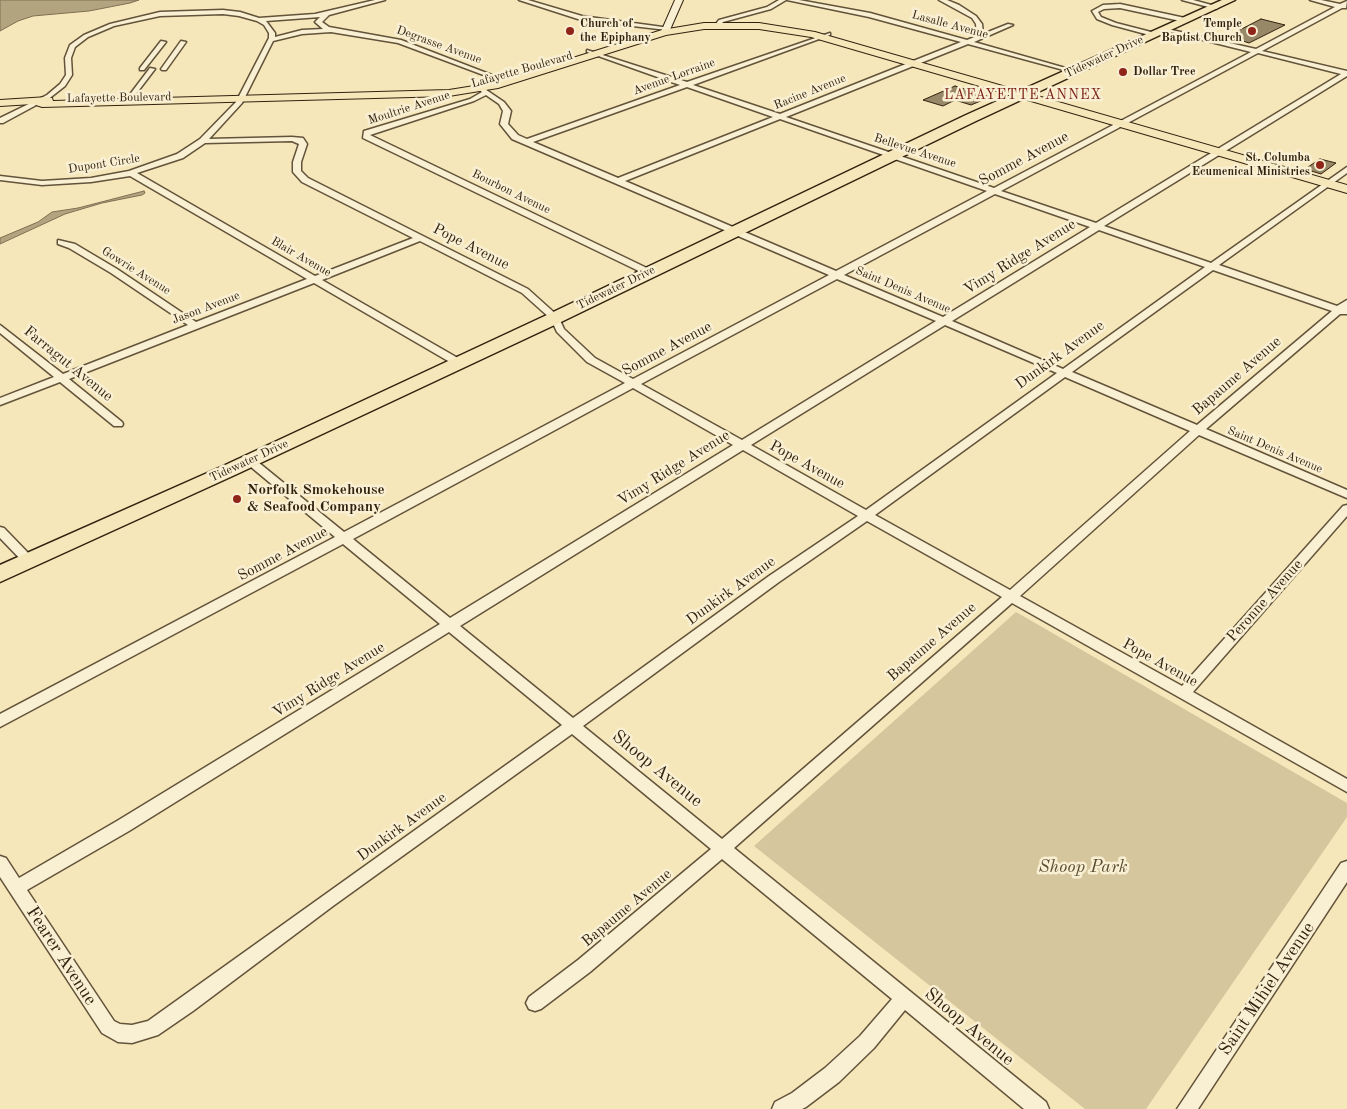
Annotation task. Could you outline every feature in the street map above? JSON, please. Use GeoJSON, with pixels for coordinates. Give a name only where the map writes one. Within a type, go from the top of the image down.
{"type":"FeatureCollection","features":[{"type":"Feature","properties":{"kind":"highway","name":"Tidewater Drive"},"geometry":{"type":"LineString","coordinates":[[0,574],[459,363],[1022,94],[1230,0]]}},
{"type":"Feature","properties":{"kind":"main road","name":"Lafayette Boulevard"},"geometry":{"type":"LineString","coordinates":[[0,103],[37,102],[42,104],[242,97],[432,94],[481,88],[666,30],[718,24],[780,24],[1347,189]]}},
{"type":"Feature","properties":{"kind":"street"},"geometry":{"type":"LineString","coordinates":[[0,121],[57,90],[67,80],[69,51],[74,44],[101,28],[135,18],[188,12],[231,13],[259,20],[293,19],[326,14],[382,0]]}},
{"type":"Feature","properties":{"kind":"street"},"geometry":{"type":"LineString","coordinates":[[522,0],[590,19],[656,25],[666,30],[679,0]]}},
{"type":"Feature","properties":{"kind":"street"},"geometry":{"type":"LineString","coordinates":[[530,3],[542,0]]}},
{"type":"Feature","properties":{"kind":"street"},"geometry":{"type":"LineString","coordinates":[[718,24],[769,8],[783,0]]}},
{"type":"Feature","properties":{"kind":"street","name":"Lasalle Avenue"},"geometry":{"type":"LineString","coordinates":[[790,0],[851,11],[1073,71]]}},
{"type":"Feature","properties":{"kind":"street"},"geometry":{"type":"LineString","coordinates":[[942,0],[957,6],[974,17],[979,24],[980,35]]}},
{"type":"Feature","properties":{"kind":"street"},"geometry":{"type":"LineString","coordinates":[[1185,0],[1216,7]]}},
{"type":"Feature","properties":{"kind":"street"},"geometry":{"type":"LineString","coordinates":[[1313,0],[1345,6]]}},
{"type":"Feature","properties":{"kind":"street"},"geometry":{"type":"LineString","coordinates":[[1153,34],[1107,22],[1096,15],[1096,11],[1103,7],[1120,6],[1185,20]]}},
{"type":"Feature","properties":{"kind":"street","name":"Somme Avenue"},"geometry":{"type":"LineString","coordinates":[[0,721],[1257,51],[1345,6]]}},
{"type":"Feature","properties":{"kind":"street"},"geometry":{"type":"LineString","coordinates":[[326,14],[318,22],[322,27],[332,30]]}},
{"type":"Feature","properties":{"kind":"street"},"geometry":{"type":"LineString","coordinates":[[259,20],[270,28],[271,40],[296,26],[326,14]]}},
{"type":"Feature","properties":{"kind":"street","name":"Racine Avenue"},"geometry":{"type":"LineString","coordinates":[[619,181],[980,35],[1010,25]]}},
{"type":"Feature","properties":{"kind":"street"},"geometry":{"type":"LineString","coordinates":[[1165,29],[1347,73]]}},
{"type":"Feature","properties":{"kind":"street","name":"Degrasse Avenue"},"geometry":{"type":"LineString","coordinates":[[271,40],[302,32],[332,30],[399,41],[503,80]]}},
{"type":"Feature","properties":{"kind":"street","name":"Avenue Lorraine"},"geometry":{"type":"LineString","coordinates":[[527,142],[825,36]]}},
{"type":"Feature","properties":{"kind":"street","name":"Dupont Circle"},"geometry":{"type":"LineString","coordinates":[[0,178],[28,182],[91,180],[130,173],[169,161],[202,141],[242,97],[271,40]]}},
{"type":"Feature","properties":{"kind":"street"},"geometry":{"type":"LineString","coordinates":[[142,69],[163,42]]}},
{"type":"Feature","properties":{"kind":"street"},"geometry":{"type":"LineString","coordinates":[[164,69],[183,42]]}},
{"type":"Feature","properties":{"kind":"street","name":"Bellevue Avenue"},"geometry":{"type":"LineString","coordinates":[[593,52],[778,118],[997,190],[1212,266],[1344,309]]}},
{"type":"Feature","properties":{"kind":"street"},"geometry":{"type":"LineString","coordinates":[[128,100],[152,69]]}},
{"type":"Feature","properties":{"kind":"street","name":"Vimy Ridge Avenue"},"geometry":{"type":"LineString","coordinates":[[17,888],[123,826],[449,623],[1347,73]]}},
{"type":"Feature","properties":{"kind":"street","name":"Moultrie Avenue"},"geometry":{"type":"LineString","coordinates":[[365,134],[472,100],[481,88]]}},
{"type":"Feature","properties":{"kind":"street","name":"Saint Denis Avenue"},"geometry":{"type":"LineString","coordinates":[[481,88],[496,97],[506,107],[504,124],[515,137],[1347,494]]}},
{"type":"Feature","properties":{"kind":"street","name":"Bourbon Avenue"},"geometry":{"type":"LineString","coordinates":[[365,134],[648,272]]}},
{"type":"Feature","properties":{"kind":"street","name":"Pope Avenue"},"geometry":{"type":"LineString","coordinates":[[202,141],[292,138],[300,140],[302,144],[297,162],[299,176],[336,197],[422,238],[525,291],[555,318],[560,330],[591,360],[1347,786]]}},
{"type":"Feature","properties":{"kind":"street","name":"Dunkirk Avenue"},"geometry":{"type":"LineString","coordinates":[[132,1034],[152,1028],[187,1005],[326,901],[774,579],[867,515],[1347,168]]}},
{"type":"Feature","properties":{"kind":"street","name":"Blair Avenue"},"geometry":{"type":"LineString","coordinates":[[130,173],[459,363]]}},
{"type":"Feature","properties":{"kind":"street","name":"Jason Avenue"},"geometry":{"type":"LineString","coordinates":[[0,402],[422,238]]}},
{"type":"Feature","properties":{"kind":"street","name":"Gowrie Avenue"},"geometry":{"type":"LineString","coordinates":[[61,242],[72,246],[122,276],[155,297],[194,326]]}},
{"type":"Feature","properties":{"kind":"street","name":"Bapaume Avenue"},"geometry":{"type":"LineString","coordinates":[[535,1002],[584,966],[722,848],[1199,431],[1344,309]]}},
{"type":"Feature","properties":{"kind":"street","name":"Farragut Avenue"},"geometry":{"type":"LineString","coordinates":[[0,328],[118,424]]}},
{"type":"Feature","properties":{"kind":"street","name":"Shoop Avenue"},"geometry":{"type":"LineString","coordinates":[[249,460],[1039,1109]]}},
{"type":"Feature","properties":{"kind":"street","name":"Peronne Avenue"},"geometry":{"type":"LineString","coordinates":[[1183,694],[1347,509]]}},
{"type":"Feature","properties":{"kind":"street"},"geometry":{"type":"LineString","coordinates":[[0,532],[29,561]]}},
{"type":"Feature","properties":{"kind":"street","name":"Fearer Avenue"},"geometry":{"type":"LineString","coordinates":[[0,863],[108,1027],[118,1033],[132,1034]]}},
{"type":"Feature","properties":{"kind":"street","name":"Saint Mihiel Avenue"},"geometry":{"type":"LineString","coordinates":[[1187,1109],[1347,868]]}},
{"type":"Feature","properties":{"kind":"street"},"geometry":{"type":"LineString","coordinates":[[782,1109],[799,1100],[832,1075],[867,1042],[904,998]]}},
{"type":"Feature","properties":{"kind":"green space","name":"Shoop Park"},"geometry":{"type":"Polygon","coordinates":[[[1016,612],[1347,803],[1347,817],[1146,1109],[1085,1109],[754,846],[1016,612]]]}},
{"type":"Feature","properties":{"kind":"shaded area"},"geometry":{"type":"Polygon","coordinates":[[[0,0],[139,0],[89,11],[33,16],[18,21],[0,31],[0,0]]]}},
{"type":"Feature","properties":{"kind":"shaded area"},"geometry":{"type":"Polygon","coordinates":[[[144,191],[145,193],[142,195],[102,203],[65,214],[0,244],[0,238],[38,222],[52,212],[78,208],[144,191]]]}},
{"type":"Feature","properties":{"kind":"building","name":"Temple Baptist Church"},"geometry":{"type":"Polygon","coordinates":[[[1261,19],[1285,25],[1249,43],[1228,36],[1261,19]]]}},
{"type":"Feature","properties":{"kind":"building"},"geometry":{"type":"Polygon","coordinates":[[[955,86],[990,97],[971,105],[955,100],[943,106],[923,100],[955,86]]]}},
{"type":"Feature","properties":{"kind":"building","name":"St. Columba Ecumenical Ministries"},"geometry":{"type":"Polygon","coordinates":[[[1320,159],[1336,163],[1321,174],[1305,169],[1320,159]]]}},
{"type":"Feature","properties":{"kind":"place","name":"Church of the Epiphany"},"geometry":{"type":"Point","coordinates":[570,31]}},
{"type":"Feature","properties":{"kind":"place","name":"Temple Baptist Church"},"geometry":{"type":"Point","coordinates":[1252,31]}},
{"type":"Feature","properties":{"kind":"place","name":"Dollar Tree"},"geometry":{"type":"Point","coordinates":[1123,72]}},
{"type":"Feature","properties":{"kind":"place","name":"St. Columba Ecumenical Ministries"},"geometry":{"type":"Point","coordinates":[1320,165]}},
{"type":"Feature","properties":{"kind":"place","name":"Norfolk Smokehouse & Seafood Company"},"geometry":{"type":"Point","coordinates":[237,499]}},
{"type":"Feature","properties":{"kind":"district","name":"LAFAYETTE ANNEX"},"geometry":{"type":"Point","coordinates":[1023,95]}}]}
